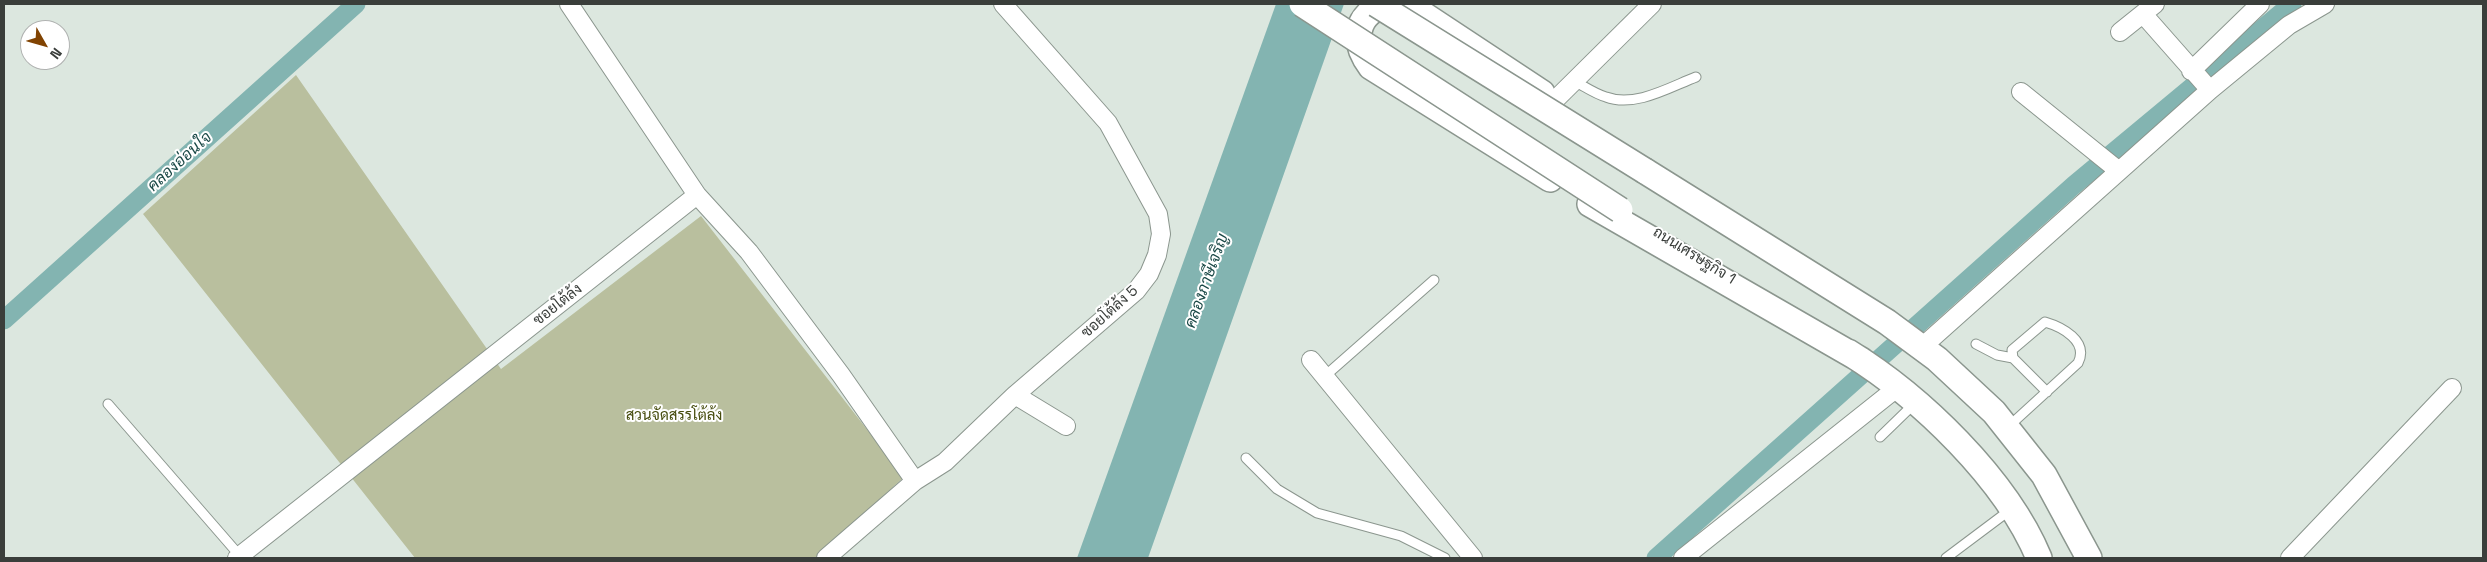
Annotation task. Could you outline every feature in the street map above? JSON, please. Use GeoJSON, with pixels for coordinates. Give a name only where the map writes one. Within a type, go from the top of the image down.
{"type":"FeatureCollection","features":[{"type":"Feature","properties":{"kind":"main road","name":"ถนนเศรษฐกิจ 1"},"geometry":{"type":"LineString","coordinates":[[1302,4],[1620,210],[1861,360],[1907,394],[1962,446],[2012,508],[2039,558]]}},
{"type":"Feature","properties":{"kind":"main road"},"geometry":{"type":"LineString","coordinates":[[1376,4],[1887,322]]}},
{"type":"Feature","properties":{"kind":"main road"},"geometry":{"type":"LineString","coordinates":[[1387,4],[1369,13],[1359,31],[1358,43],[1361,54],[1371,67],[1625,226],[1861,360]]}},
{"type":"Feature","properties":{"kind":"main road"},"geometry":{"type":"LineString","coordinates":[[1396,4],[1406,5],[1418,11],[1922,347],[1994,412],[2044,475],[2089,558]]}},
{"type":"Feature","properties":{"kind":"street"},"geometry":{"type":"LineString","coordinates":[[569,4],[697,195],[749,252],[852,391],[915,481]]}},
{"type":"Feature","properties":{"kind":"street","name":"ซอยโต้ล้ง 5"},"geometry":{"type":"LineString","coordinates":[[826,558],[915,481],[945,462],[1015,395],[1136,291],[1149,274],[1157,255],[1161,234],[1158,214],[1108,123],[1004,4]]}},
{"type":"Feature","properties":{"kind":"street"},"geometry":{"type":"LineString","coordinates":[[2192,71],[2260,4]]}},
{"type":"Feature","properties":{"kind":"street"},"geometry":{"type":"LineString","coordinates":[[1922,347],[2210,90],[2288,25],[2324,4]]}},
{"type":"Feature","properties":{"kind":"street"},"geometry":{"type":"LineString","coordinates":[[1554,101],[1645,6]]}},
{"type":"Feature","properties":{"kind":"street"},"geometry":{"type":"LineString","coordinates":[[2120,32],[2149,9],[2192,71],[2210,90]]}},
{"type":"Feature","properties":{"kind":"street"},"geometry":{"type":"LineString","coordinates":[[2021,92],[2119,171]]}},
{"type":"Feature","properties":{"kind":"street","name":"ซอยโต้ล้ง"},"geometry":{"type":"LineString","coordinates":[[239,557],[697,195]]}},
{"type":"Feature","properties":{"kind":"street"},"geometry":{"type":"LineString","coordinates":[[1311,360],[1465,555]]}},
{"type":"Feature","properties":{"kind":"street"},"geometry":{"type":"LineString","coordinates":[[2290,558],[2452,388]]}},
{"type":"Feature","properties":{"kind":"street"},"geometry":{"type":"LineString","coordinates":[[1683,558],[1907,394]]}},
{"type":"Feature","properties":{"kind":"street"},"geometry":{"type":"LineString","coordinates":[[1015,395],[1066,426]]}},
{"type":"Feature","properties":{"kind":"lane"},"geometry":{"type":"LineString","coordinates":[[1574,81],[1606,98],[1625,100],[1651,95],[1696,77]]}},
{"type":"Feature","properties":{"kind":"lane"},"geometry":{"type":"LineString","coordinates":[[1325,376],[1434,280]]}},
{"type":"Feature","properties":{"kind":"lane"},"geometry":{"type":"LineString","coordinates":[[2007,429],[2078,363],[2081,356],[2080,349],[2072,336],[2061,326],[2045,322],[2012,350],[2013,358]]}},
{"type":"Feature","properties":{"kind":"lane"},"geometry":{"type":"LineString","coordinates":[[1976,344],[1997,355],[2013,358],[2047,392]]}},
{"type":"Feature","properties":{"kind":"lane"},"geometry":{"type":"LineString","coordinates":[[1880,437],[1907,394]]}},
{"type":"Feature","properties":{"kind":"lane"},"geometry":{"type":"LineString","coordinates":[[108,404],[239,557]]}},
{"type":"Feature","properties":{"kind":"lane"},"geometry":{"type":"LineString","coordinates":[[1246,458],[1277,490],[1317,513],[1401,536],[1445,558]]}},
{"type":"Feature","properties":{"kind":"lane"},"geometry":{"type":"LineString","coordinates":[[1946,558],[2012,508]]}},
{"type":"Feature","properties":{"kind":"green space","name":"สวนจัดสรรโต้ล้ง"},"geometry":{"type":"Polygon","coordinates":[[[296,75],[501,369],[701,216],[904,477],[816,558],[415,558],[143,214],[296,75]]]}},
{"type":"Feature","properties":{"kind":"water","name":"คลองภาษีเจริญ"},"geometry":{"type":"Polygon","coordinates":[[[1276,4],[1344,4],[1148,558],[1077,558],[1276,4]]]}},
{"type":"Feature","properties":{"kind":"waterway","name":"คลองอ่อนใจ"},"geometry":{"type":"LineString","coordinates":[[4,320],[356,4]]}},
{"type":"Feature","properties":{"kind":"waterway"},"geometry":{"type":"LineString","coordinates":[[1656,558],[2074,185],[2292,4]]}}]}
